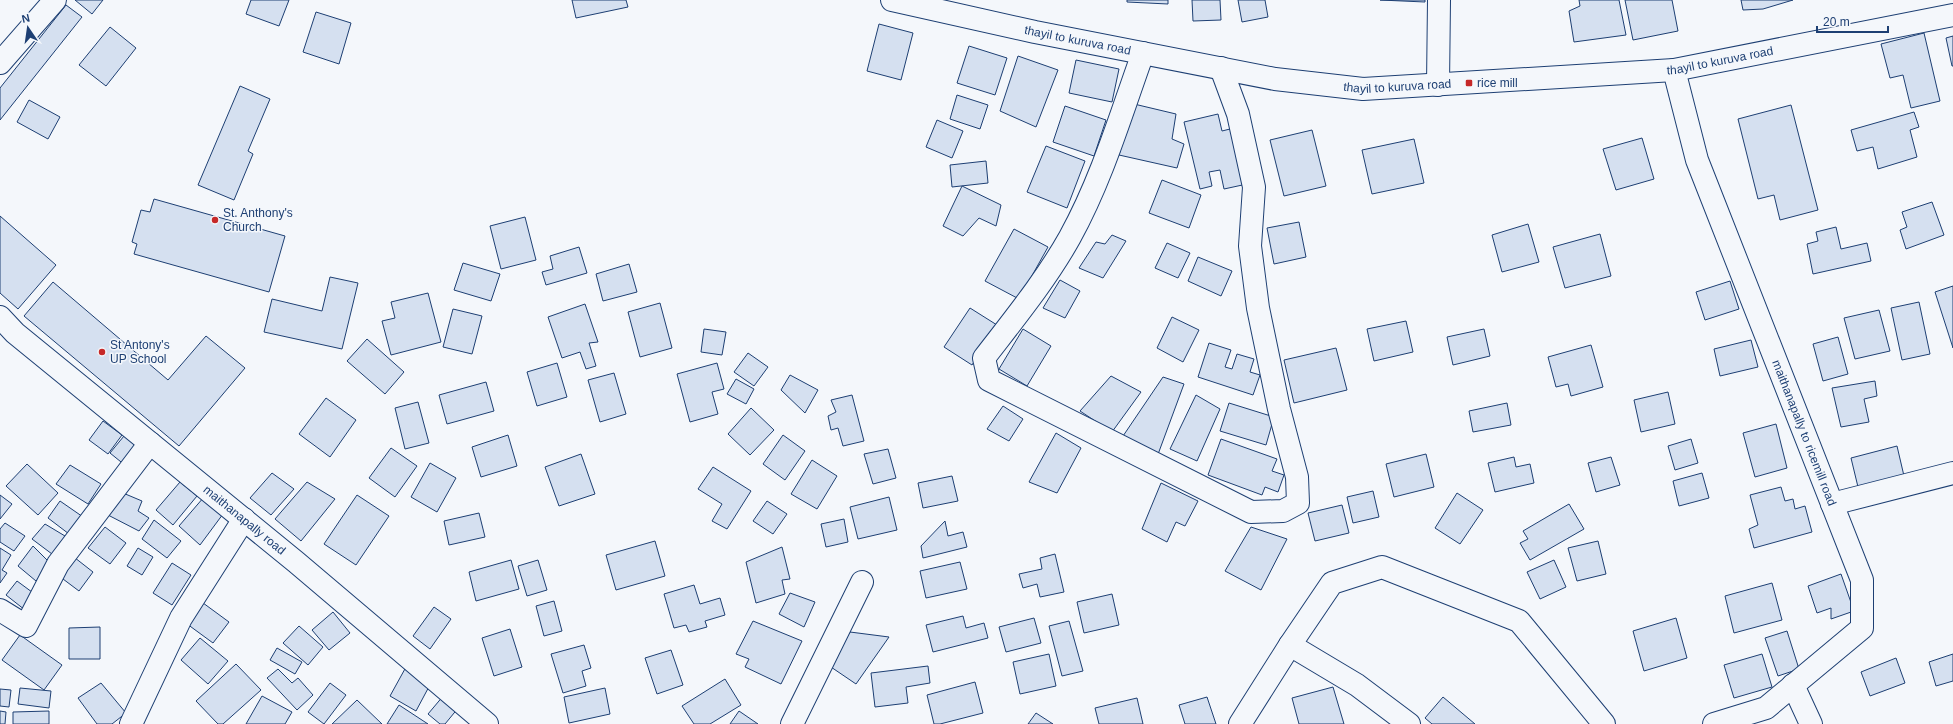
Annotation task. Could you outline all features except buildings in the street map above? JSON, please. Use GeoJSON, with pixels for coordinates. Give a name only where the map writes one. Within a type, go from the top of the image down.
{"type":"FeatureCollection","features":[{"type":"Feature","properties":{"kind":"street"},"geometry":{"type":"LineString","coordinates":[[0,63],[55,0]]}},
{"type":"Feature","properties":{"kind":"street","name":"thayil to kuruva road"},"geometry":{"type":"LineString","coordinates":[[892,0],[1035,32],[1275,79],[1363,89],[1674,70],[1953,15]]}},
{"type":"Feature","properties":{"kind":"street"},"geometry":{"type":"LineString","coordinates":[[1438,85],[1439,0]]}},
{"type":"Feature","properties":{"kind":"street"},"geometry":{"type":"LineString","coordinates":[[1143,52],[1095,187],[1070,237],[1041,284],[984,358],[989,380],[1251,512],[1283,511],[1298,503],[1296,478],[1258,308],[1250,246],[1254,187],[1238,114],[1221,68]]}},
{"type":"Feature","properties":{"kind":"street","name":"maithanapally to ricemill road"},"geometry":{"type":"LineString","coordinates":[[1674,70],[1697,160],[1862,580],[1862,628],[1766,708],[1723,723]]}},
{"type":"Feature","properties":{"kind":"street","name":"maithanapally road"},"geometry":{"type":"LineString","coordinates":[[0,317],[15,333],[244,519],[487,724]]}},
{"type":"Feature","properties":{"kind":"street"},"geometry":{"type":"LineString","coordinates":[[0,610],[26,626],[58,564],[150,443]]}},
{"type":"Feature","properties":{"kind":"street"},"geometry":{"type":"LineString","coordinates":[[1832,504],[1953,473]]}},
{"type":"Feature","properties":{"kind":"street"},"geometry":{"type":"LineString","coordinates":[[131,724],[181,618],[244,519]]}},
{"type":"Feature","properties":{"kind":"street"},"geometry":{"type":"LineString","coordinates":[[1240,724],[1290,645],[1332,583],[1382,567],[1519,621],[1604,724]]}},
{"type":"Feature","properties":{"kind":"street"},"geometry":{"type":"LineString","coordinates":[[792,724],[862,582]]}},
{"type":"Feature","properties":{"kind":"street"},"geometry":{"type":"LineString","coordinates":[[1290,645],[1357,685],[1409,724]]}},
{"type":"Feature","properties":{"kind":"street"},"geometry":{"type":"LineString","coordinates":[[1793,685],[1811,724]]}},
{"type":"Feature","properties":{"kind":"place","name":"rice mill"},"geometry":{"type":"Point","coordinates":[1469,83]}},
{"type":"Feature","properties":{"kind":"place","name":"St. Anthony's Church"},"geometry":{"type":"Point","coordinates":[215,220]}},
{"type":"Feature","properties":{"kind":"place","name":"St Antony's UP School"},"geometry":{"type":"Point","coordinates":[102,352]}}]}
